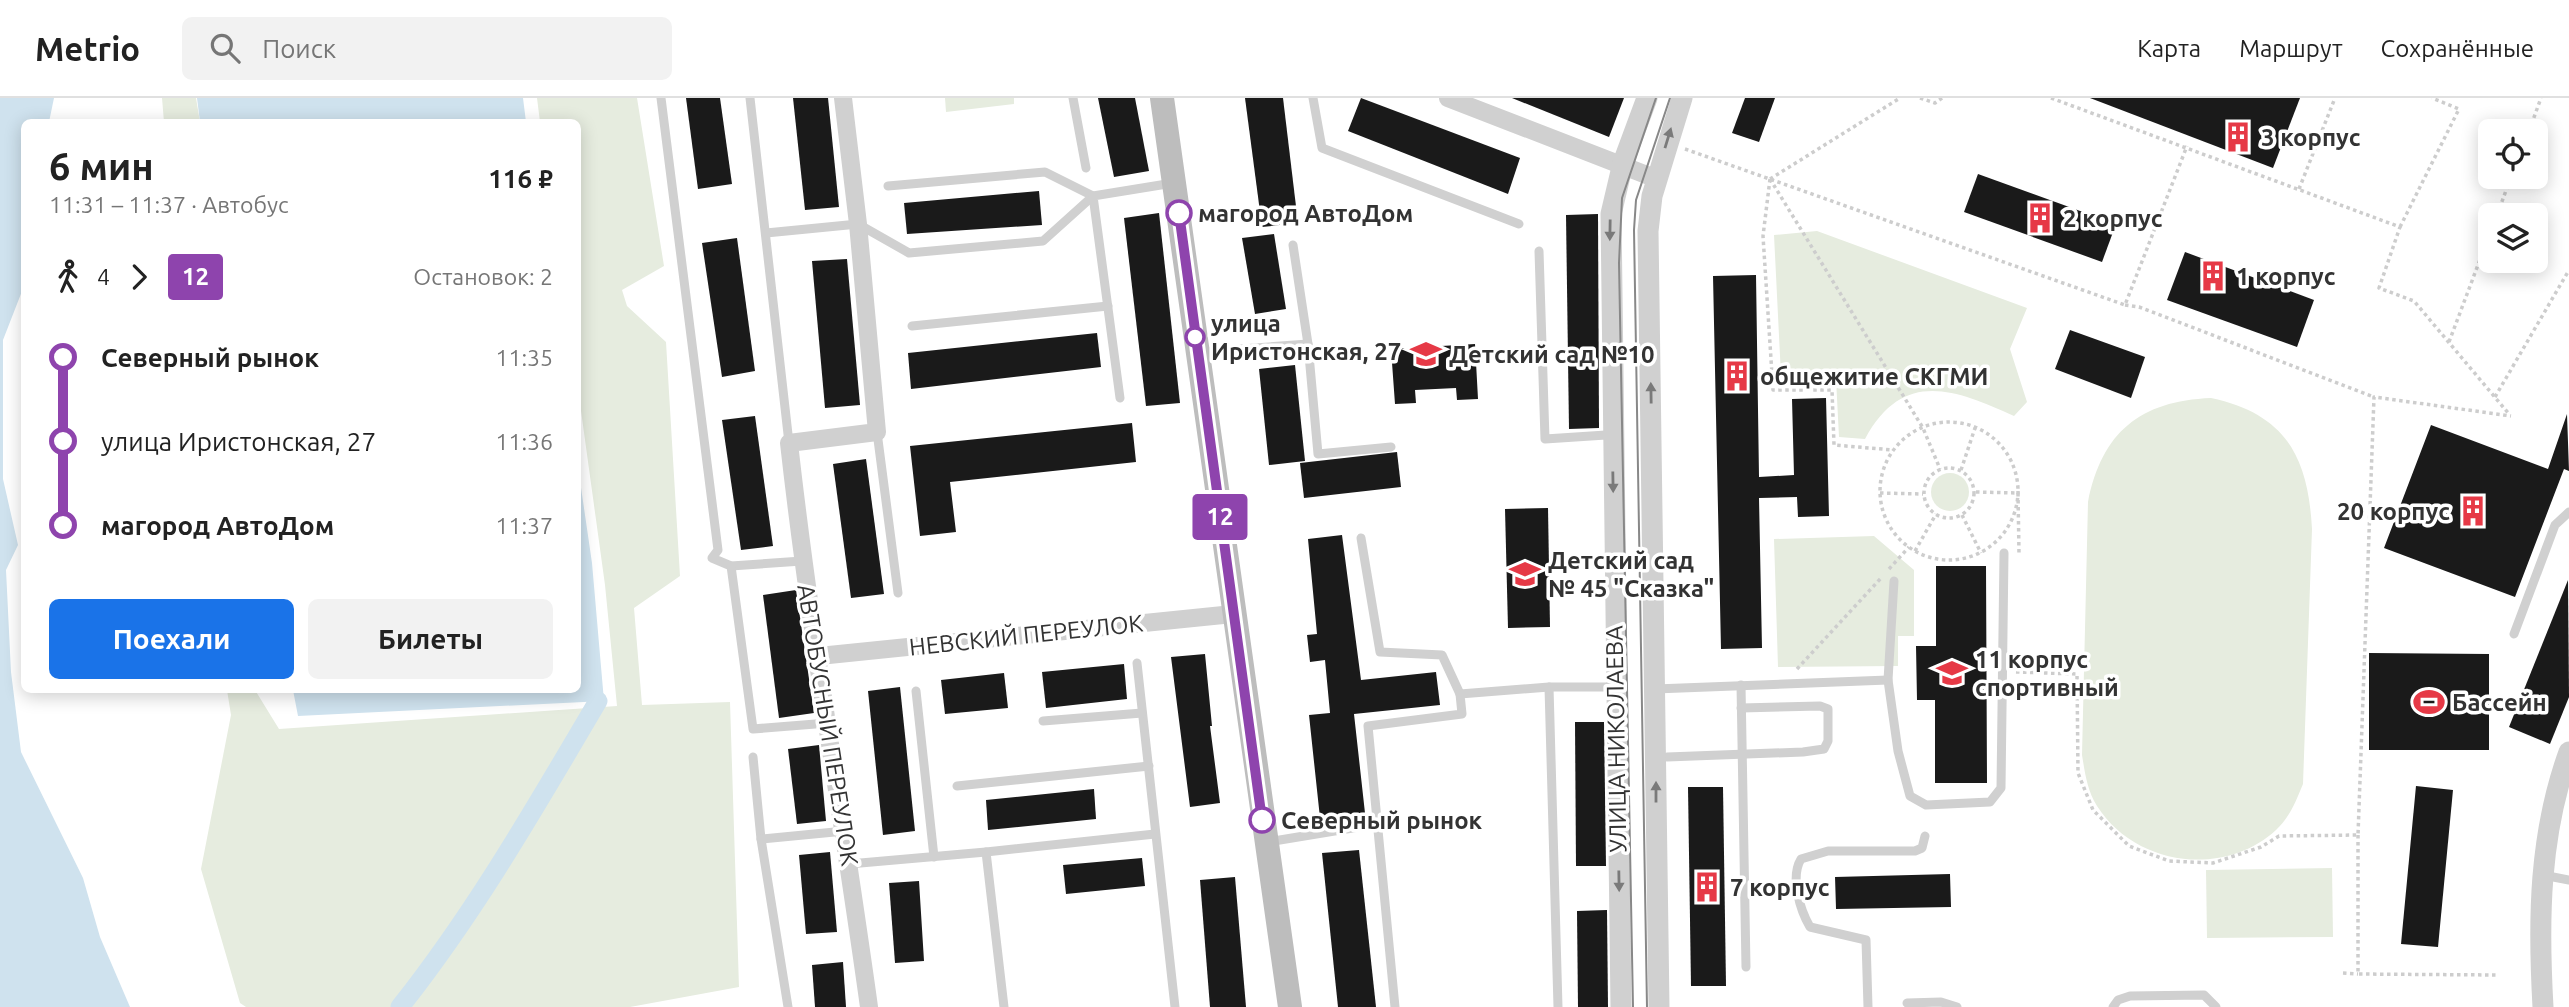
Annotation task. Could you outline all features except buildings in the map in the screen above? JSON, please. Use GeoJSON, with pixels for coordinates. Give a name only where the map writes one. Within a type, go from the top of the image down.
{"type":"FeatureCollection","features":[{"type":"Feature","properties":{"kind":"main road"},"geometry":{"type":"LineString","coordinates":[[1162,98],[1290,1007]]}},
{"type":"Feature","properties":{"kind":"street"},"geometry":{"type":"LineString","coordinates":[[789,443],[877,432],[858,224],[843,98]]}},
{"type":"Feature","properties":{"kind":"street"},"geometry":{"type":"LineString","coordinates":[[1448,98],[1623,163],[1657,179]]}},
{"type":"Feature","properties":{"kind":"street","name":"УЛИЦА НИКОЛАЕВА"},"geometry":{"type":"LineString","coordinates":[[1621,1007],[1611,214],[1623,163],[1647,98]]}},
{"type":"Feature","properties":{"kind":"street","name":"УЛИЦА НИКОЛАЕВА"},"geometry":{"type":"LineString","coordinates":[[1659,1007],[1648,231],[1657,179],[1682,98]]}},
{"type":"Feature","properties":{"kind":"street","name":"АВТОБУСНЫЙ ПЕРЕУЛОК"},"geometry":{"type":"LineString","coordinates":[[789,443],[802,561],[819,656],[869,1007]]}},
{"type":"Feature","properties":{"kind":"street","name":"НЕВСКИЙ ПЕРЕУЛОК"},"geometry":{"type":"LineString","coordinates":[[819,656],[1233,614]]}},
{"type":"Feature","properties":{"kind":"street"},"geometry":{"type":"LineString","coordinates":[[2543,1007],[2541,874],[2559,780],[2569,752]]}},
{"type":"Feature","properties":{"kind":"lane"},"geometry":{"type":"LineString","coordinates":[[661,98],[718,550],[712,558],[731,566],[802,561]]}},
{"type":"Feature","properties":{"kind":"lane","name":"АВТОБУСНЫЙ ПЕРЕУЛОК"},"geometry":{"type":"LineString","coordinates":[[751,98],[789,443]]}},
{"type":"Feature","properties":{"kind":"lane"},"geometry":{"type":"LineString","coordinates":[[1073,98],[1086,168]]}},
{"type":"Feature","properties":{"kind":"lane"},"geometry":{"type":"LineString","coordinates":[[1313,98],[1322,148],[1519,225]]}},
{"type":"Feature","properties":{"kind":"lane"},"geometry":{"type":"LineString","coordinates":[[888,186],[1045,172],[1093,196]]}},
{"type":"Feature","properties":{"kind":"lane"},"geometry":{"type":"LineString","coordinates":[[766,233],[858,224],[909,253],[1043,242],[1093,196],[1174,183]]}},
{"type":"Feature","properties":{"kind":"lane"},"geometry":{"type":"LineString","coordinates":[[1093,196],[1120,398]]}},
{"type":"Feature","properties":{"kind":"lane"},"geometry":{"type":"LineString","coordinates":[[1293,245],[1308,344],[1318,454],[1391,447]]}},
{"type":"Feature","properties":{"kind":"lane"},"geometry":{"type":"LineString","coordinates":[[1539,251],[1545,439],[1606,435],[1612,439]]}},
{"type":"Feature","properties":{"kind":"lane"},"geometry":{"type":"LineString","coordinates":[[912,326],[1108,306]]}},
{"type":"Feature","properties":{"kind":"lane"},"geometry":{"type":"LineString","coordinates":[[1197,352],[1308,344]]}},
{"type":"Feature","properties":{"kind":"lane"},"geometry":{"type":"LineString","coordinates":[[877,432],[898,593]]}},
{"type":"Feature","properties":{"kind":"lane"},"geometry":{"type":"LineString","coordinates":[[2514,634],[2554,525],[2569,512]]}},
{"type":"Feature","properties":{"kind":"lane"},"geometry":{"type":"LineString","coordinates":[[1361,538],[1380,652],[1442,655],[1460,694],[1462,714],[1368,726],[1395,1007]]}},
{"type":"Feature","properties":{"kind":"lane"},"geometry":{"type":"LineString","coordinates":[[1894,581],[1888,680],[1898,751],[1910,796],[1926,805],[1990,803],[2001,788],[2004,552]]}},
{"type":"Feature","properties":{"kind":"lane"},"geometry":{"type":"LineString","coordinates":[[731,566],[753,729],[828,723]]}},
{"type":"Feature","properties":{"kind":"lane"},"geometry":{"type":"LineString","coordinates":[[1137,663],[1175,1007]]}},
{"type":"Feature","properties":{"kind":"lane"},"geometry":{"type":"LineString","coordinates":[[1655,689],[1888,680]]}},
{"type":"Feature","properties":{"kind":"lane"},"geometry":{"type":"LineString","coordinates":[[1741,685],[1746,967]]}},
{"type":"Feature","properties":{"kind":"lane"},"geometry":{"type":"LineString","coordinates":[[1460,694],[1549,687],[1616,687]]}},
{"type":"Feature","properties":{"kind":"lane"},"geometry":{"type":"LineString","coordinates":[[1549,687],[1558,1007]]}},
{"type":"Feature","properties":{"kind":"lane"},"geometry":{"type":"LineString","coordinates":[[916,691],[934,856]]}},
{"type":"Feature","properties":{"kind":"lane"},"geometry":{"type":"LineString","coordinates":[[1667,757],[1824,749],[1828,741],[1828,709],[1819,706],[1741,708]]}},
{"type":"Feature","properties":{"kind":"lane"},"geometry":{"type":"LineString","coordinates":[[1044,721],[1142,713]]}},
{"type":"Feature","properties":{"kind":"lane"},"geometry":{"type":"LineString","coordinates":[[753,757],[761,839],[788,1007]]}},
{"type":"Feature","properties":{"kind":"lane"},"geometry":{"type":"LineString","coordinates":[[957,786],[1149,766]]}},
{"type":"Feature","properties":{"kind":"lane"},"geometry":{"type":"LineString","coordinates":[[1265,843],[1377,824]]}},
{"type":"Feature","properties":{"kind":"lane"},"geometry":{"type":"LineString","coordinates":[[761,839],[845,831]]}},
{"type":"Feature","properties":{"kind":"lane"},"geometry":{"type":"LineString","coordinates":[[849,864],[1155,834]]}},
{"type":"Feature","properties":{"kind":"lane"},"geometry":{"type":"LineString","coordinates":[[1868,1007],[1866,940],[1810,927],[1800,910],[1796,866],[1801,859],[1828,851],[1915,851],[1922,848],[1925,836]]}},
{"type":"Feature","properties":{"kind":"lane"},"geometry":{"type":"LineString","coordinates":[[986,852],[1004,1007]]}},
{"type":"Feature","properties":{"kind":"lane"},"geometry":{"type":"LineString","coordinates":[[2541,874],[2569,880]]}},
{"type":"Feature","properties":{"kind":"lane"},"geometry":{"type":"LineString","coordinates":[[2113,1007],[2118,1000],[2130,996],[2204,995],[2216,1007]]}},
{"type":"Feature","properties":{"kind":"lane"},"geometry":{"type":"LineString","coordinates":[[1907,1003],[1941,1002],[1957,1007]]}},
{"type":"Feature","properties":{"kind":"path"},"geometry":{"type":"LineString","coordinates":[[1770,179],[1900,98]]}},
{"type":"Feature","properties":{"kind":"path"},"geometry":{"type":"LineString","coordinates":[[1920,98],[1935,103],[1942,98]]}},
{"type":"Feature","properties":{"kind":"path"},"geometry":{"type":"LineString","coordinates":[[2050,98],[2187,146],[2400,227]]}},
{"type":"Feature","properties":{"kind":"path"},"geometry":{"type":"LineString","coordinates":[[2299,189],[2335,98]]}},
{"type":"Feature","properties":{"kind":"path"},"geometry":{"type":"LineString","coordinates":[[1667,142],[2125,305],[2139,307],[2374,397],[2511,416],[2414,301],[2379,288],[2400,227],[2459,109],[2432,98]]}},
{"type":"Feature","properties":{"kind":"path"},"geometry":{"type":"LineString","coordinates":[[2533,119],[2541,98]]}},
{"type":"Feature","properties":{"kind":"path"},"geometry":{"type":"LineString","coordinates":[[2125,305],[2187,146]]}},
{"type":"Feature","properties":{"kind":"path"},"geometry":{"type":"LineString","coordinates":[[1770,179],[1923,428],[1940,469]]}},
{"type":"Feature","properties":{"kind":"path"},"geometry":{"type":"LineString","coordinates":[[1770,179],[1763,236],[1773,390],[1832,390],[1834,445],[1894,450]]}},
{"type":"Feature","properties":{"kind":"path"},"geometry":{"type":"LineString","coordinates":[[2449,342],[2478,265]]}},
{"type":"Feature","properties":{"kind":"path"},"geometry":{"type":"LineString","coordinates":[[2495,397],[2569,270]]}},
{"type":"Feature","properties":{"kind":"path"},"geometry":{"type":"LineString","coordinates":[[2358,974],[2358,835],[2374,397]]}},
{"type":"Feature","properties":{"kind":"path"},"geometry":{"type":"LineString","coordinates":[[2018,493],[2010,524],[2002,535],[1982,552],[1954,560],[1938,559],[1909,547],[1888,524],[1880,493],[1884,468],[1894,450],[1907,437],[1923,428],[1948,423],[1975,428],[1998,443],[2013,467],[2018,493],[2019,564]]}},
{"type":"Feature","properties":{"kind":"path"},"geometry":{"type":"LineString","coordinates":[[1961,470],[1975,428]]}},
{"type":"Feature","properties":{"kind":"path"},"geometry":{"type":"LineString","coordinates":[[1940,469],[1961,470],[1972,480],[1976,492],[1973,502],[1962,514],[1950,518],[1936,514],[1923,494],[1927,480],[1940,469]]}},
{"type":"Feature","properties":{"kind":"path"},"geometry":{"type":"LineString","coordinates":[[1976,492],[2018,493]]}},
{"type":"Feature","properties":{"kind":"path"},"geometry":{"type":"LineString","coordinates":[[1880,493],[1923,494]]}},
{"type":"Feature","properties":{"kind":"path"},"geometry":{"type":"LineString","coordinates":[[1915,551],[1936,514]]}},
{"type":"Feature","properties":{"kind":"path"},"geometry":{"type":"LineString","coordinates":[[1962,514],[1982,552]]}},
{"type":"Feature","properties":{"kind":"path"},"geometry":{"type":"LineString","coordinates":[[1790,684],[1796,670],[1909,547]]}},
{"type":"Feature","properties":{"kind":"path"},"geometry":{"type":"LineString","coordinates":[[2016,659],[2015,672],[2077,674],[2078,772],[2093,810],[2129,846],[2169,861],[2213,863],[2261,847],[2279,836],[2358,835]]}},
{"type":"Feature","properties":{"kind":"path"},"geometry":{"type":"LineString","coordinates":[[2343,973],[2496,975]]}},
{"type":"Feature","properties":{"kind":"shaded area"},"geometry":{"type":"Polygon","coordinates":[[[162,98],[196,98],[200,119],[164,119],[162,98]]]}},
{"type":"Feature","properties":{"kind":"shaded area"},"geometry":{"type":"Polygon","coordinates":[[[537,98],[637,98],[664,266],[622,290],[627,306],[666,342],[680,576],[634,608],[642,705],[730,702],[739,987],[630,1007],[246,1007],[240,1003],[201,869],[231,715],[227,693],[257,693],[279,729],[617,706],[605,585],[581,411],[581,119],[540,119],[537,98]]]}},
{"type":"Feature","properties":{"kind":"shaded area"},"geometry":{"type":"Polygon","coordinates":[[[945,98],[1014,98],[1014,104],[946,112],[945,98]]]}},
{"type":"Feature","properties":{"kind":"shaded area"},"geometry":{"type":"Polygon","coordinates":[[[1817,231],[2027,308],[2010,349],[2027,402],[2014,416],[1971,398],[1951,393],[1931,391],[1913,394],[1896,402],[1880,417],[1865,439],[1839,437],[1836,379],[1781,376],[1774,235],[1817,231]]]}},
{"type":"Feature","properties":{"kind":"shaded area"},"geometry":{"type":"Polygon","coordinates":[[[2211,398],[2237,405],[2258,415],[2275,427],[2288,442],[2305,480],[2312,529],[2303,784],[2285,820],[2276,830],[2255,845],[2231,855],[2207,859],[2181,858],[2157,853],[2134,842],[2113,826],[2091,794],[2082,755],[2088,502],[2094,478],[2114,439],[2128,425],[2164,406],[2186,400],[2211,398]]]}},
{"type":"Feature","properties":{"kind":"shaded area"},"geometry":{"type":"Polygon","coordinates":[[[1950,473],[1963,479],[1969,492],[1963,505],[1950,511],[1937,505],[1931,492],[1937,479],[1950,473]]]}},
{"type":"Feature","properties":{"kind":"shaded area"},"geometry":{"type":"Polygon","coordinates":[[[1874,536],[1914,570],[1914,636],[1898,636],[1898,666],[1778,667],[1774,539],[1874,536]]]}},
{"type":"Feature","properties":{"kind":"shaded area"},"geometry":{"type":"Polygon","coordinates":[[[2332,868],[2333,937],[2207,938],[2206,870],[2332,868]]]}},
{"type":"Feature","properties":{"kind":"water"},"geometry":{"type":"Polygon","coordinates":[[[0,98],[54,98],[50,119],[21,119],[21,294],[3,340],[3,479],[18,545],[6,570],[11,672],[21,752],[83,878],[100,937],[130,1007],[0,1007],[0,98]]]}},
{"type":"Feature","properties":{"kind":"water"},"geometry":{"type":"Polygon","coordinates":[[[197,98],[523,98],[526,119],[200,119],[197,98]]]}},
{"type":"Feature","properties":{"kind":"water"},"geometry":{"type":"Polygon","coordinates":[[[581,488],[592,563],[604,701],[298,716],[294,693],[581,693],[581,488]]]}},
{"type":"Feature","properties":{"kind":"waterway"},"geometry":{"type":"LineString","coordinates":[[400,1007],[480,896],[598,701]]}},
{"type":"Feature","properties":{"kind":"tram line"},"geometry":{"type":"LineString","coordinates":[[1633,1007],[1619,263],[1622,198],[1656,98]]}},
{"type":"Feature","properties":{"kind":"tram line"},"geometry":{"type":"LineString","coordinates":[[1647,1007],[1634,230],[1636,200],[1670,98]]}},
{"type":"Feature","properties":{"kind":"bus line","name":"12"},"geometry":{"type":"LineString","coordinates":[[1179,213],[1262,820]]}},
{"type":"Feature","properties":{"kind":"place","name":"3 корпус"},"geometry":{"type":"Point","coordinates":[2238,137]}},
{"type":"Feature","properties":{"kind":"place","name":"магород АвтоДом"},"geometry":{"type":"Point","coordinates":[1179,213]}},
{"type":"Feature","properties":{"kind":"place","name":"2 корпус"},"geometry":{"type":"Point","coordinates":[2040,218]}},
{"type":"Feature","properties":{"kind":"place","name":"1 корпус"},"geometry":{"type":"Point","coordinates":[2213,276]}},
{"type":"Feature","properties":{"kind":"place","name":"улица Иристонская, 27"},"geometry":{"type":"Point","coordinates":[1195,337]}},
{"type":"Feature","properties":{"kind":"place","name":"Детский сад №10"},"geometry":{"type":"Point","coordinates":[1426,354]}},
{"type":"Feature","properties":{"kind":"place","name":"общежитие СКГМИ"},"geometry":{"type":"Point","coordinates":[1737,376]}},
{"type":"Feature","properties":{"kind":"place","name":"20 корпус"},"geometry":{"type":"Point","coordinates":[2473,511]}},
{"type":"Feature","properties":{"kind":"place","name":"Детский сад № 45 \"Сказка\""},"geometry":{"type":"Point","coordinates":[1525,574]}},
{"type":"Feature","properties":{"kind":"place","name":"11 корпус спортивный"},"geometry":{"type":"Point","coordinates":[1952,673]}},
{"type":"Feature","properties":{"kind":"place","name":"Бассейн"},"geometry":{"type":"Point","coordinates":[2429,702]}},
{"type":"Feature","properties":{"kind":"place","name":"Северный рынок"},"geometry":{"type":"Point","coordinates":[1262,820]}},
{"type":"Feature","properties":{"kind":"place","name":"7 корпус"},"geometry":{"type":"Point","coordinates":[1707,887]}}]}
